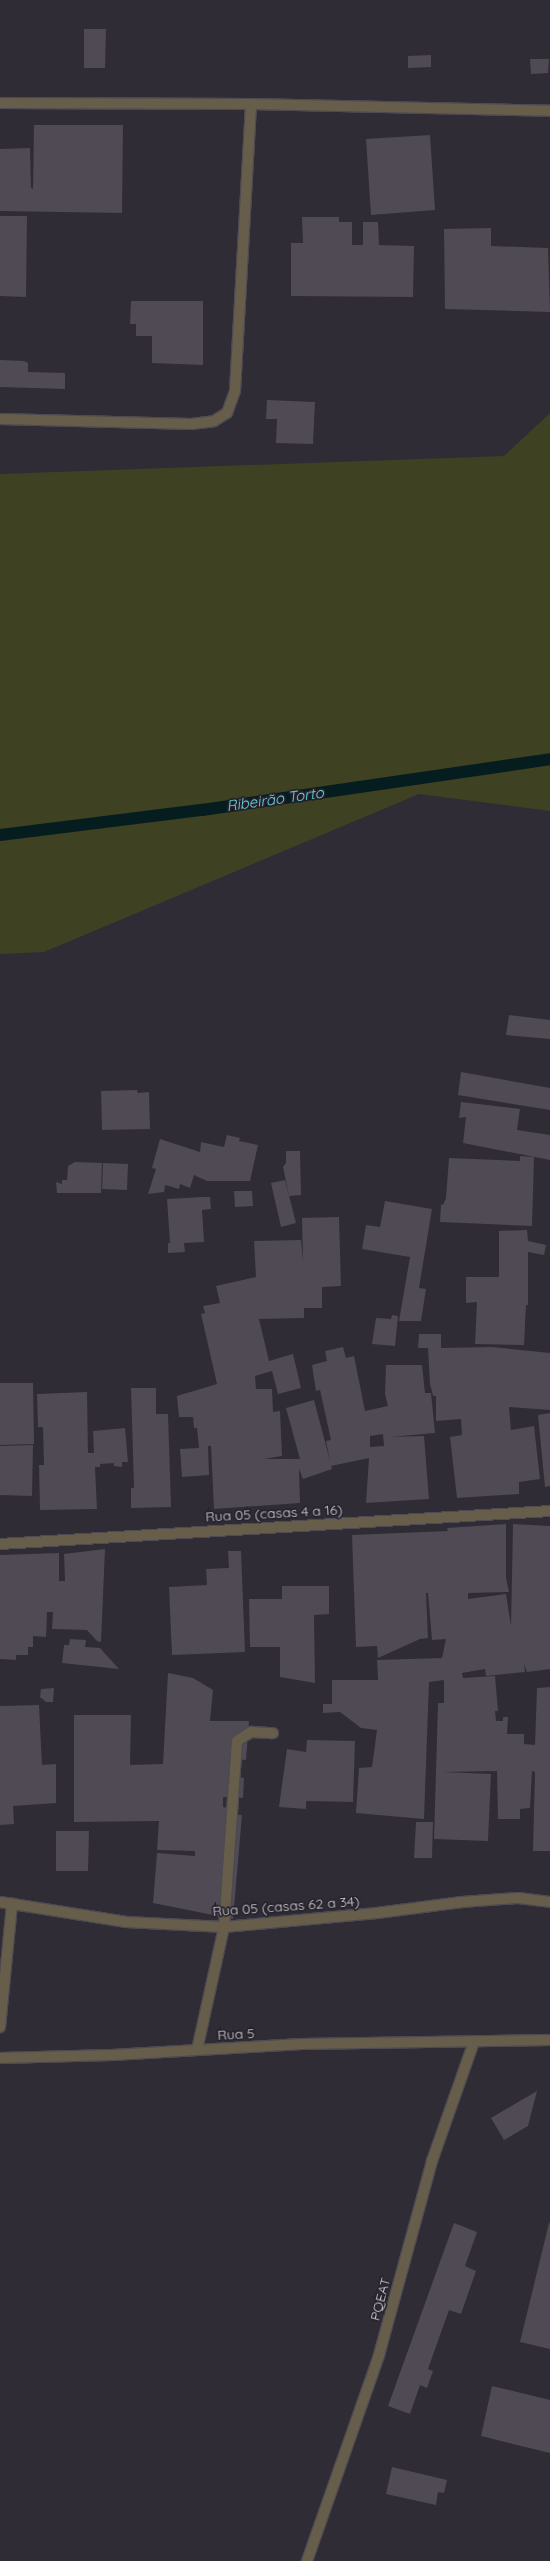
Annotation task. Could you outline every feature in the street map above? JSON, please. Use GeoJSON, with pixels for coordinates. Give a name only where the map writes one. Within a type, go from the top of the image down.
{"type":"FeatureCollection","features":[{"type":"Feature","properties":{"kind":"street"},"geometry":{"type":"LineString","coordinates":[[0,103],[250,104],[550,111]]}},
{"type":"Feature","properties":{"kind":"street"},"geometry":{"type":"LineString","coordinates":[[0,419],[191,424],[214,421],[227,413],[235,391],[250,104]]}},
{"type":"Feature","properties":{"kind":"street","name":"Rua 05 (casas 4 a 16)"},"geometry":{"type":"LineString","coordinates":[[0,1544],[550,1511]]}},
{"type":"Feature","properties":{"kind":"street"},"geometry":{"type":"LineString","coordinates":[[197,2050],[224,1927],[237,1741],[251,1732],[273,1734]]}},
{"type":"Feature","properties":{"kind":"street","name":"Rua 05 (casas 62 a 34)"},"geometry":{"type":"LineString","coordinates":[[0,1902],[126,1922],[224,1927],[377,1913],[462,1902],[518,1898],[550,1902]]}},
{"type":"Feature","properties":{"kind":"street"},"geometry":{"type":"LineString","coordinates":[[0,2027],[12,1904]]}},
{"type":"Feature","properties":{"kind":"street","name":"Rua 5"},"geometry":{"type":"LineString","coordinates":[[0,2058],[302,2044],[550,2040]]}},
{"type":"Feature","properties":{"kind":"street","name":"PQEAT"},"geometry":{"type":"LineString","coordinates":[[306,2561],[379,2355],[432,2161],[474,2042]]}},
{"type":"Feature","properties":{"kind":"green space"},"geometry":{"type":"Polygon","coordinates":[[[550,413],[550,811],[419,794],[44,952],[0,954],[0,474],[504,456],[550,413]]]}},
{"type":"Feature","properties":{"kind":"building"},"geometry":{"type":"Polygon","coordinates":[[[84,29],[106,29],[105,68],[84,68],[84,29]]]}},
{"type":"Feature","properties":{"kind":"building"},"geometry":{"type":"Polygon","coordinates":[[[431,55],[431,67],[408,68],[408,56],[431,55]]]}},
{"type":"Feature","properties":{"kind":"building"},"geometry":{"type":"Polygon","coordinates":[[[530,59],[549,59],[548,73],[531,74],[530,59]]]}},
{"type":"Feature","properties":{"kind":"building"},"geometry":{"type":"Polygon","coordinates":[[[34,125],[123,125],[122,213],[0,211],[0,149],[30,148],[31,188],[33,189],[34,125]]]}},
{"type":"Feature","properties":{"kind":"building"},"geometry":{"type":"Polygon","coordinates":[[[430,135],[435,210],[371,215],[366,139],[430,135]]]}},
{"type":"Feature","properties":{"kind":"building"},"geometry":{"type":"Polygon","coordinates":[[[0,216],[27,216],[26,297],[0,296],[0,216]]]}},
{"type":"Feature","properties":{"kind":"building"},"geometry":{"type":"Polygon","coordinates":[[[302,217],[339,217],[339,222],[352,222],[352,245],[363,245],[363,222],[378,222],[379,245],[414,246],[413,297],[291,296],[291,243],[303,243],[302,217]]]}},
{"type":"Feature","properties":{"kind":"building"},"geometry":{"type":"Polygon","coordinates":[[[491,228],[491,246],[548,248],[550,312],[445,309],[444,229],[491,228]]]}},
{"type":"Feature","properties":{"kind":"building"},"geometry":{"type":"Polygon","coordinates":[[[131,301],[203,301],[203,365],[152,363],[152,336],[136,336],[136,324],[130,324],[131,301]]]}},
{"type":"Feature","properties":{"kind":"building"},"geometry":{"type":"Polygon","coordinates":[[[0,360],[24,361],[28,363],[28,372],[65,373],[65,389],[0,387],[0,360]]]}},
{"type":"Feature","properties":{"kind":"building"},"geometry":{"type":"Polygon","coordinates":[[[267,400],[315,402],[313,444],[276,443],[277,419],[266,419],[267,400]]]}},
{"type":"Feature","properties":{"kind":"building"},"geometry":{"type":"Polygon","coordinates":[[[509,1015],[550,1020],[550,1039],[506,1035],[509,1015]]]}},
{"type":"Feature","properties":{"kind":"building"},"geometry":{"type":"Polygon","coordinates":[[[461,1072],[550,1088],[550,1110],[458,1095],[461,1072]]]}},
{"type":"Feature","properties":{"kind":"building"},"geometry":{"type":"Polygon","coordinates":[[[137,1090],[138,1093],[149,1092],[150,1129],[102,1130],[101,1091],[137,1090]]]}},
{"type":"Feature","properties":{"kind":"building"},"geometry":{"type":"Polygon","coordinates":[[[461,1102],[520,1109],[517,1130],[550,1135],[550,1160],[463,1143],[466,1117],[459,1118],[461,1102]]]}},
{"type":"Feature","properties":{"kind":"building"},"geometry":{"type":"Polygon","coordinates":[[[227,1135],[240,1138],[239,1141],[258,1145],[250,1181],[207,1181],[194,1175],[190,1188],[180,1184],[179,1189],[165,1185],[164,1192],[148,1194],[156,1169],[152,1168],[160,1139],[200,1152],[201,1142],[224,1147],[227,1135]]]}},
{"type":"Feature","properties":{"kind":"building"},"geometry":{"type":"Polygon","coordinates":[[[286,1151],[300,1151],[301,1195],[289,1196],[283,1167],[286,1163],[286,1151]]]}},
{"type":"Feature","properties":{"kind":"building"},"geometry":{"type":"Polygon","coordinates":[[[520,1156],[534,1157],[532,1226],[440,1222],[441,1204],[443,1205],[446,1198],[449,1158],[520,1161],[520,1156]]]}},
{"type":"Feature","properties":{"kind":"building"},"geometry":{"type":"Polygon","coordinates":[[[75,1162],[102,1163],[101,1193],[57,1193],[56,1182],[62,1184],[62,1180],[67,1180],[68,1166],[75,1162]]]}},
{"type":"Feature","properties":{"kind":"building"},"geometry":{"type":"Polygon","coordinates":[[[103,1163],[128,1164],[127,1190],[102,1189],[103,1163]]]}},
{"type":"Feature","properties":{"kind":"building"},"geometry":{"type":"Polygon","coordinates":[[[285,1180],[296,1223],[281,1227],[271,1183],[285,1180]]]}},
{"type":"Feature","properties":{"kind":"building"},"geometry":{"type":"Polygon","coordinates":[[[234,1191],[252,1191],[253,1206],[235,1207],[234,1191]]]}},
{"type":"Feature","properties":{"kind":"building"},"geometry":{"type":"Polygon","coordinates":[[[210,1197],[211,1209],[202,1210],[204,1242],[184,1243],[185,1252],[168,1253],[168,1243],[170,1243],[167,1199],[210,1197]]]}},
{"type":"Feature","properties":{"kind":"building"},"geometry":{"type":"Polygon","coordinates":[[[385,1201],[432,1209],[419,1288],[426,1289],[421,1321],[399,1321],[410,1257],[362,1249],[366,1225],[380,1227],[385,1201]]]}},
{"type":"Feature","properties":{"kind":"building"},"geometry":{"type":"Polygon","coordinates":[[[339,1217],[341,1286],[322,1287],[322,1308],[304,1308],[304,1318],[259,1319],[269,1361],[293,1354],[301,1388],[278,1394],[272,1371],[255,1376],[256,1389],[272,1389],[273,1412],[280,1411],[282,1456],[264,1459],[300,1459],[286,1408],[314,1400],[330,1461],[326,1441],[331,1440],[320,1390],[316,1391],[312,1365],[327,1361],[325,1351],[343,1347],[346,1358],[354,1356],[365,1411],[388,1406],[385,1394],[386,1365],[422,1365],[425,1393],[431,1393],[435,1433],[390,1437],[424,1436],[429,1499],[366,1503],[369,1458],[331,1466],[332,1469],[303,1479],[299,1469],[300,1503],[214,1509],[211,1446],[208,1446],[209,1475],[182,1477],[180,1449],[199,1448],[197,1428],[194,1428],[193,1417],[179,1417],[177,1396],[217,1384],[201,1314],[205,1313],[203,1306],[220,1303],[216,1286],[256,1277],[254,1241],[301,1240],[303,1262],[302,1218],[339,1217]],[[383,1434],[370,1436],[370,1447],[384,1446],[383,1434]]]}},
{"type":"Feature","properties":{"kind":"building"},"geometry":{"type":"Polygon","coordinates":[[[527,1230],[528,1241],[546,1245],[544,1255],[528,1252],[528,1305],[526,1305],[524,1345],[475,1344],[477,1302],[466,1303],[466,1277],[499,1277],[499,1231],[527,1230]]]}},
{"type":"Feature","properties":{"kind":"building"},"geometry":{"type":"Polygon","coordinates":[[[392,1315],[398,1316],[395,1346],[372,1344],[376,1318],[391,1319],[392,1315]]]}},
{"type":"Feature","properties":{"kind":"building"},"geometry":{"type":"Polygon","coordinates":[[[419,1334],[441,1334],[441,1348],[492,1347],[550,1353],[550,1410],[509,1407],[511,1430],[534,1426],[540,1479],[519,1482],[519,1494],[457,1498],[450,1437],[462,1435],[461,1419],[436,1421],[436,1396],[433,1396],[430,1384],[428,1348],[418,1348],[419,1334]]]}},
{"type":"Feature","properties":{"kind":"building"},"geometry":{"type":"Polygon","coordinates":[[[0,1383],[33,1383],[34,1444],[0,1445],[0,1383]]]}},
{"type":"Feature","properties":{"kind":"building"},"geometry":{"type":"Polygon","coordinates":[[[131,1388],[156,1388],[156,1414],[168,1414],[171,1507],[131,1508],[131,1488],[134,1488],[131,1388]]]}},
{"type":"Feature","properties":{"kind":"building"},"geometry":{"type":"Polygon","coordinates":[[[87,1392],[88,1453],[94,1453],[93,1431],[125,1428],[128,1462],[122,1462],[122,1467],[114,1466],[114,1463],[100,1464],[100,1467],[95,1467],[97,1509],[40,1510],[39,1465],[44,1465],[43,1427],[38,1427],[37,1394],[87,1392]]]}},
{"type":"Feature","properties":{"kind":"building"},"geometry":{"type":"Polygon","coordinates":[[[550,1413],[550,1486],[545,1487],[538,1415],[550,1413]]]}},
{"type":"Feature","properties":{"kind":"building"},"geometry":{"type":"Polygon","coordinates":[[[33,1445],[32,1496],[0,1495],[0,1446],[33,1445]]]}},
{"type":"Feature","properties":{"kind":"building"},"geometry":{"type":"Polygon","coordinates":[[[506,1524],[506,1578],[509,1592],[468,1593],[468,1599],[506,1594],[511,1626],[513,1524],[550,1526],[550,1669],[527,1672],[524,1664],[525,1672],[486,1676],[485,1669],[462,1673],[463,1678],[495,1676],[498,1711],[495,1711],[496,1721],[503,1721],[503,1717],[508,1717],[507,1734],[524,1734],[524,1744],[535,1745],[537,1688],[550,1687],[550,1851],[533,1851],[535,1772],[532,1771],[530,1808],[520,1809],[520,1819],[498,1819],[497,1771],[443,1772],[491,1774],[488,1841],[434,1839],[438,1703],[444,1703],[444,1680],[429,1682],[424,1819],[356,1813],[359,1768],[372,1767],[377,1730],[361,1728],[340,1712],[323,1713],[323,1704],[332,1704],[332,1680],[378,1680],[377,1660],[442,1658],[446,1639],[432,1640],[428,1593],[426,1593],[428,1638],[420,1639],[378,1658],[377,1646],[356,1647],[352,1535],[448,1531],[447,1528],[506,1524]]]}},
{"type":"Feature","properties":{"kind":"building"},"geometry":{"type":"Polygon","coordinates":[[[105,1549],[101,1642],[97,1641],[87,1630],[52,1629],[53,1612],[47,1612],[46,1637],[33,1636],[33,1647],[28,1647],[28,1655],[16,1655],[16,1660],[0,1659],[0,1555],[59,1553],[59,1581],[65,1581],[64,1554],[105,1549]]]}},
{"type":"Feature","properties":{"kind":"building"},"geometry":{"type":"Polygon","coordinates":[[[228,1551],[241,1551],[245,1652],[172,1655],[169,1587],[207,1585],[206,1569],[229,1568],[228,1551]]]}},
{"type":"Feature","properties":{"kind":"building"},"geometry":{"type":"Polygon","coordinates":[[[282,1586],[329,1586],[329,1614],[314,1615],[315,1683],[280,1677],[280,1647],[250,1647],[249,1599],[282,1599],[282,1586]]]}},
{"type":"Feature","properties":{"kind":"building"},"geometry":{"type":"Polygon","coordinates":[[[70,1639],[86,1640],[85,1647],[100,1648],[119,1669],[62,1663],[64,1645],[69,1645],[70,1639]]]}},
{"type":"Feature","properties":{"kind":"building"},"geometry":{"type":"Polygon","coordinates":[[[168,1673],[193,1678],[213,1690],[210,1721],[249,1721],[246,1760],[236,1759],[235,1777],[244,1778],[243,1798],[223,1797],[223,1807],[228,1808],[228,1814],[242,1815],[233,1919],[153,1903],[157,1853],[195,1856],[195,1851],[157,1850],[159,1821],[74,1822],[74,1715],[131,1715],[130,1765],[163,1764],[168,1673]]]}},
{"type":"Feature","properties":{"kind":"building"},"geometry":{"type":"Polygon","coordinates":[[[54,1688],[53,1702],[46,1702],[40,1697],[41,1689],[54,1688]]]}},
{"type":"Feature","properties":{"kind":"building"},"geometry":{"type":"Polygon","coordinates":[[[39,1705],[42,1765],[56,1764],[56,1803],[13,1806],[14,1824],[0,1825],[0,1706],[39,1705]]]}},
{"type":"Feature","properties":{"kind":"building"},"geometry":{"type":"Polygon","coordinates":[[[307,1740],[355,1741],[353,1802],[306,1801],[306,1809],[279,1807],[287,1749],[306,1752],[307,1740]]]}},
{"type":"Feature","properties":{"kind":"building"},"geometry":{"type":"Polygon","coordinates":[[[416,1822],[433,1822],[432,1858],[414,1858],[416,1822]]]}},
{"type":"Feature","properties":{"kind":"building"},"geometry":{"type":"Polygon","coordinates":[[[56,1831],[89,1831],[88,1871],[56,1871],[56,1831]]]}},
{"type":"Feature","properties":{"kind":"building"},"geometry":{"type":"Polygon","coordinates":[[[537,2091],[528,2126],[504,2140],[491,2118],[537,2091]]]}},
{"type":"Feature","properties":{"kind":"building"},"geometry":{"type":"Polygon","coordinates":[[[454,2223],[477,2232],[465,2266],[476,2271],[461,2314],[449,2310],[428,2369],[433,2371],[427,2388],[420,2385],[410,2414],[388,2406],[454,2223]]]}},
{"type":"Feature","properties":{"kind":"building"},"geometry":{"type":"Polygon","coordinates":[[[550,2223],[550,2349],[520,2342],[550,2223]]]}},
{"type":"Feature","properties":{"kind":"building"},"geometry":{"type":"Polygon","coordinates":[[[492,2386],[550,2400],[550,2453],[481,2436],[492,2386]]]}},
{"type":"Feature","properties":{"kind":"building"},"geometry":{"type":"Polygon","coordinates":[[[392,2467],[447,2480],[444,2493],[438,2492],[436,2505],[386,2494],[392,2467]]]}},
{"type":"Feature","properties":{"kind":"waterway","name":"Ribeirão Torto"},"geometry":{"type":"LineString","coordinates":[[0,835],[202,810],[550,759]]}}]}
